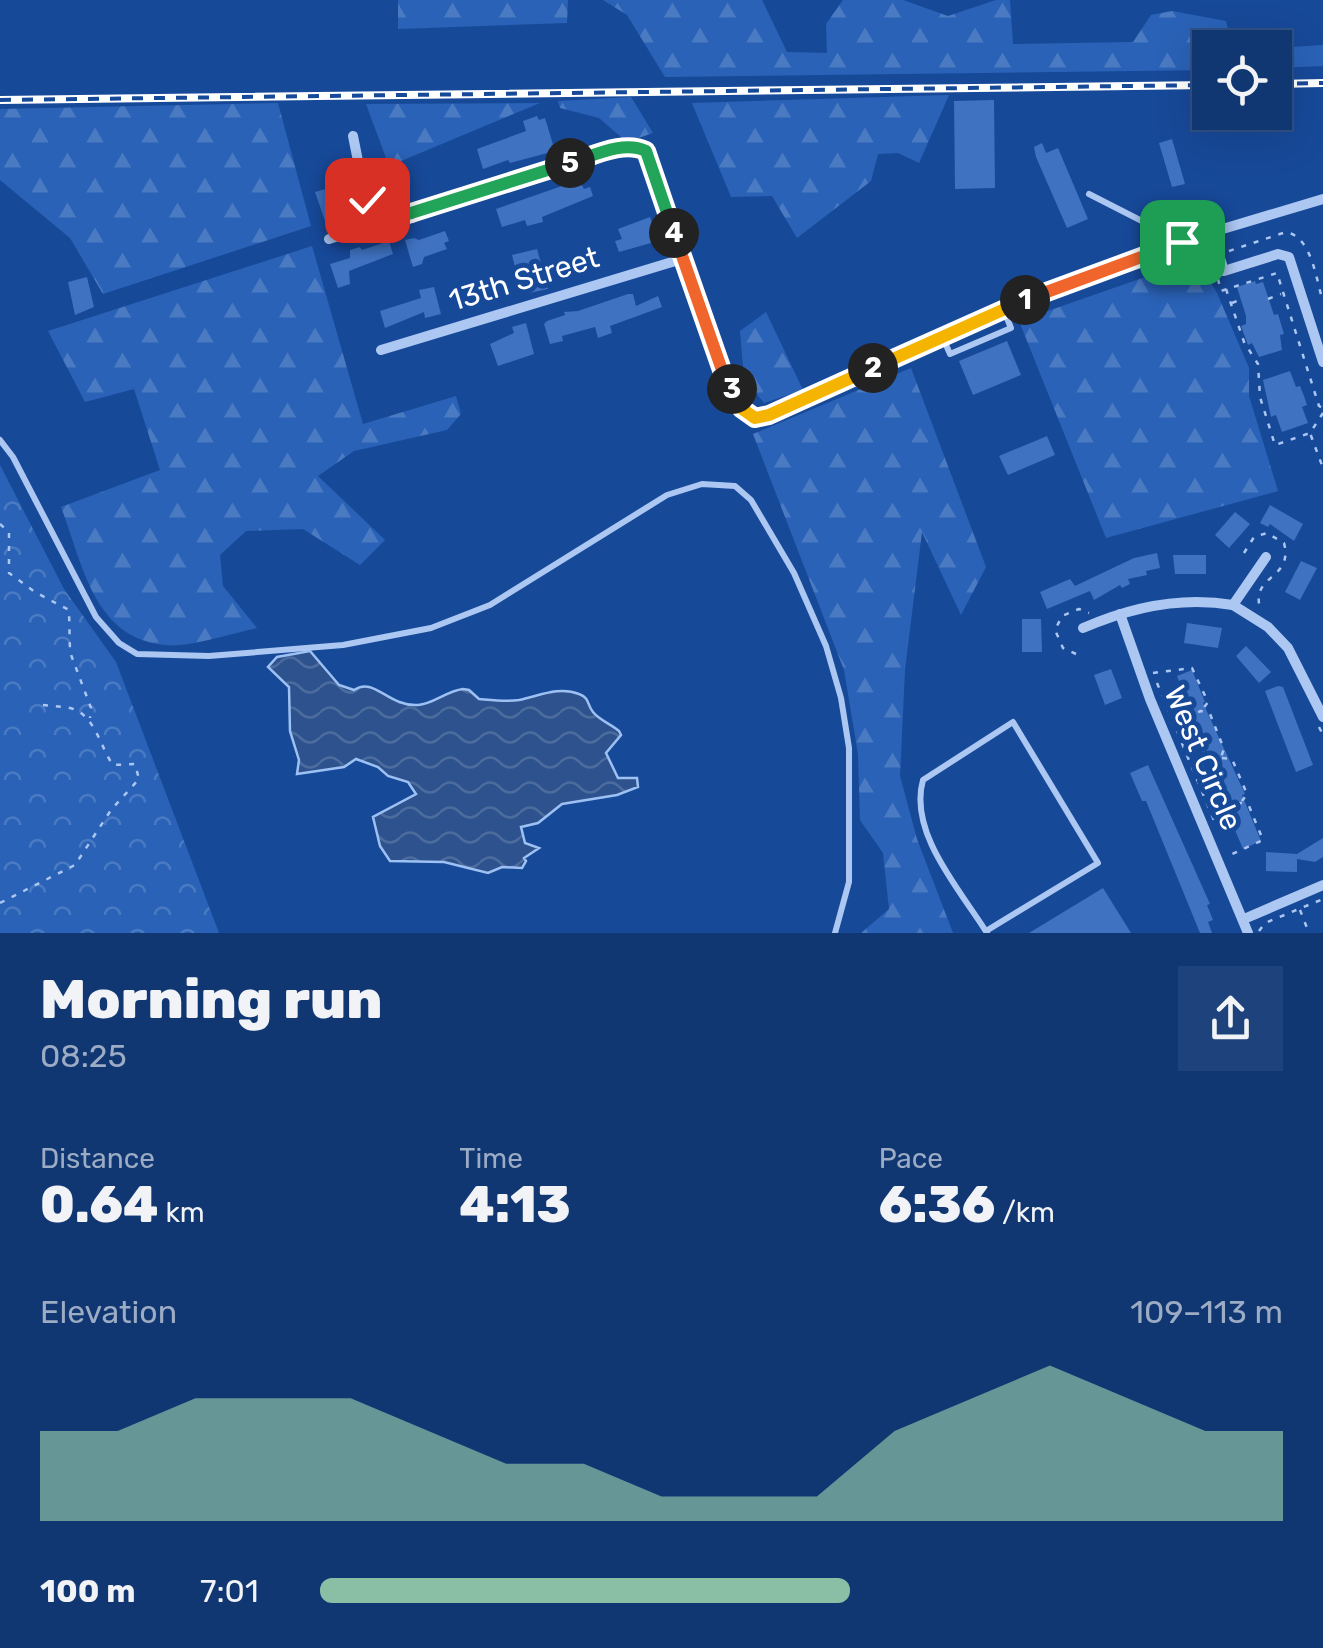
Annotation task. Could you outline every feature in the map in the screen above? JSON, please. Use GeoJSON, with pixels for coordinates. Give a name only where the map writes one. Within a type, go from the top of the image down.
{"type":"FeatureCollection","features":[{"type":"Feature","properties":{"kind":"street"},"geometry":{"type":"LineString","coordinates":[[354,136],[363,186],[377,224]]}},
{"type":"Feature","properties":{"kind":"street"},"geometry":{"type":"LineString","coordinates":[[329,239],[635,146],[646,151],[652,162],[722,370],[741,408],[755,418],[1003,309],[1182,242],[1323,199]]}},
{"type":"Feature","properties":{"kind":"street"},"geometry":{"type":"LineString","coordinates":[[1212,232],[1224,271],[1278,254],[1289,258],[1323,362]]}},
{"type":"Feature","properties":{"kind":"street","name":"13th Street"},"geometry":{"type":"LineString","coordinates":[[380,350],[682,258]]}},
{"type":"Feature","properties":{"kind":"street"},"geometry":{"type":"LineString","coordinates":[[1233,604],[1266,557]]}},
{"type":"Feature","properties":{"kind":"street"},"geometry":{"type":"LineString","coordinates":[[1082,628],[1120,614],[1173,602],[1233,604],[1268,627],[1288,648],[1319,717]]}},
{"type":"Feature","properties":{"kind":"street","name":"West Circle"},"geometry":{"type":"LineString","coordinates":[[1120,614],[1150,698],[1248,933]]}},
{"type":"Feature","properties":{"kind":"street"},"geometry":{"type":"LineString","coordinates":[[1244,919],[1323,885]]}},
{"type":"Feature","properties":{"kind":"lane"},"geometry":{"type":"LineString","coordinates":[[1089,194],[1182,242]]}},
{"type":"Feature","properties":{"kind":"lane"},"geometry":{"type":"LineString","coordinates":[[942,337],[950,354],[1011,328],[1003,309]]}},
{"type":"Feature","properties":{"kind":"lane"},"geometry":{"type":"LineString","coordinates":[[0,440],[96,616],[119,643],[137,654],[209,656],[343,645],[431,628],[490,604],[667,495],[702,484],[735,486],[751,500],[794,574],[826,646],[842,698],[849,748],[849,882],[835,933]]}},
{"type":"Feature","properties":{"kind":"lane"},"geometry":{"type":"LineString","coordinates":[[1013,722],[1098,864],[987,932],[927,834],[920,790],[923,780],[1013,722]]}},
{"type":"Feature","properties":{"kind":"path"},"geometry":{"type":"LineString","coordinates":[[1219,254],[1286,232],[1295,234],[1306,246],[1323,302]]}},
{"type":"Feature","properties":{"kind":"path"},"geometry":{"type":"LineString","coordinates":[[1216,274],[1221,291],[1226,289],[1277,273],[1323,410],[1310,434],[1275,445],[1258,364],[1226,289]]}},
{"type":"Feature","properties":{"kind":"path"},"geometry":{"type":"LineString","coordinates":[[1268,299],[1283,293]]}},
{"type":"Feature","properties":{"kind":"path"},"geometry":{"type":"LineString","coordinates":[[1231,303],[1242,299]]}},
{"type":"Feature","properties":{"kind":"path"},"geometry":{"type":"LineString","coordinates":[[1281,323],[1292,320]]}},
{"type":"Feature","properties":{"kind":"path"},"geometry":{"type":"LineString","coordinates":[[1304,396],[1314,392]]}},
{"type":"Feature","properties":{"kind":"path"},"geometry":{"type":"LineString","coordinates":[[1310,434],[1323,468]]}},
{"type":"Feature","properties":{"kind":"path"},"geometry":{"type":"LineString","coordinates":[[0,524],[9,532],[8,572],[68,610],[70,652],[78,666],[100,748],[113,766],[135,764],[139,779],[111,810],[75,866],[0,903]]}},
{"type":"Feature","properties":{"kind":"path"},"geometry":{"type":"LineString","coordinates":[[1173,722],[1201,711],[1208,702],[1192,668],[1152,672],[1217,828]]}},
{"type":"Feature","properties":{"kind":"path"},"geometry":{"type":"LineString","coordinates":[[37,704],[68,708],[90,720]]}},
{"type":"Feature","properties":{"kind":"path"},"geometry":{"type":"LineString","coordinates":[[1201,711],[1210,714],[1224,749],[1221,758]]}},
{"type":"Feature","properties":{"kind":"path"},"geometry":{"type":"LineString","coordinates":[[1319,717],[1323,735]]}},
{"type":"Feature","properties":{"kind":"path"},"geometry":{"type":"LineString","coordinates":[[1192,770],[1221,758],[1232,759],[1247,794],[1241,803],[1211,815]]}},
{"type":"Feature","properties":{"kind":"path"},"geometry":{"type":"LineString","coordinates":[[1228,856],[1263,840],[1249,806],[1241,803]]}},
{"type":"Feature","properties":{"kind":"path"},"geometry":{"type":"LineString","coordinates":[[1260,933],[1265,922],[1323,899]]}},
{"type":"Feature","properties":{"kind":"path"},"geometry":{"type":"LineString","coordinates":[[1300,908],[1309,933]]}},
{"type":"Feature","properties":{"kind":"green space"},"geometry":{"type":"Polygon","coordinates":[[[398,0],[568,0],[567,23],[398,29],[398,0]]]}},
{"type":"Feature","properties":{"kind":"green space"},"geometry":{"type":"Polygon","coordinates":[[[603,0],[762,0],[787,52],[827,53],[826,24],[843,0],[903,0],[948,16],[996,0],[1010,0],[1013,44],[1133,42],[1151,15],[1172,11],[1226,21],[1228,30],[1192,30],[1192,70],[665,77],[627,15],[603,0]]]}},
{"type":"Feature","properties":{"kind":"green space"},"geometry":{"type":"Polygon","coordinates":[[[1323,45],[1323,66],[1292,67],[1292,47],[1323,45]]]}},
{"type":"Feature","properties":{"kind":"green space"},"geometry":{"type":"Polygon","coordinates":[[[949,95],[919,163],[898,153],[878,154],[871,181],[797,238],[772,196],[731,197],[692,103],[949,95]]]}},
{"type":"Feature","properties":{"kind":"green space"},"geometry":{"type":"Polygon","coordinates":[[[631,97],[653,133],[627,142],[599,118],[560,108],[558,101],[631,97]]]}},
{"type":"Feature","properties":{"kind":"green space"},"geometry":{"type":"Polygon","coordinates":[[[278,103],[311,226],[103,294],[70,238],[0,180],[0,109],[278,103]]]}},
{"type":"Feature","properties":{"kind":"green space"},"geometry":{"type":"Polygon","coordinates":[[[540,103],[389,166],[366,104],[540,103]]]}},
{"type":"Feature","properties":{"kind":"green space"},"geometry":{"type":"Polygon","coordinates":[[[312,246],[363,424],[456,396],[461,414],[447,430],[354,451],[318,476],[385,540],[360,565],[303,529],[246,531],[220,555],[223,586],[257,628],[185,644],[165,645],[141,639],[121,628],[94,595],[61,507],[160,470],[134,389],[85,402],[48,331],[312,246]]]}},
{"type":"Feature","properties":{"kind":"green space"},"geometry":{"type":"Polygon","coordinates":[[[1197,259],[1217,293],[1249,368],[1249,396],[1278,491],[1106,538],[1019,321],[1197,259]]]}},
{"type":"Feature","properties":{"kind":"green space"},"geometry":{"type":"Polygon","coordinates":[[[766,312],[803,390],[764,403],[744,378],[740,331],[766,312]]]}},
{"type":"Feature","properties":{"kind":"green space"},"geometry":{"type":"Polygon","coordinates":[[[911,368],[986,567],[961,615],[922,532],[905,670],[900,776],[917,839],[953,933],[861,933],[889,909],[883,853],[860,820],[858,754],[844,670],[753,434],[911,368]]]}},
{"type":"Feature","properties":{"kind":"green space"},"geometry":{"type":"Polygon","coordinates":[[[0,465],[64,589],[116,662],[219,933],[0,933],[0,465]]]}},
{"type":"Feature","properties":{"kind":"water"},"geometry":{"type":"Polygon","coordinates":[[[310,651],[339,685],[354,690],[368,687],[407,704],[424,704],[463,689],[479,699],[499,701],[556,691],[579,694],[596,715],[619,731],[621,735],[606,753],[618,778],[637,778],[638,787],[617,795],[562,804],[538,823],[521,827],[525,843],[539,848],[524,858],[522,868],[502,867],[488,873],[444,862],[390,861],[380,846],[373,817],[416,794],[408,782],[356,759],[344,767],[297,774],[299,760],[290,731],[289,687],[268,667],[277,657],[310,651]]]}},
{"type":"Feature","properties":{"kind":"building"},"geometry":{"type":"Polygon","coordinates":[[[994,100],[995,188],[955,189],[954,101],[994,100]]]}},
{"type":"Feature","properties":{"kind":"building"},"geometry":{"type":"Polygon","coordinates":[[[537,116],[539,120],[545,118],[555,151],[483,169],[477,149],[526,131],[523,121],[537,116]]]}},
{"type":"Feature","properties":{"kind":"building"},"geometry":{"type":"Polygon","coordinates":[[[1172,139],[1185,184],[1172,187],[1159,143],[1172,139]]]}},
{"type":"Feature","properties":{"kind":"building"},"geometry":{"type":"Polygon","coordinates":[[[1042,143],[1046,153],[1058,148],[1088,219],[1067,228],[1036,157],[1034,147],[1042,143]]]}},
{"type":"Feature","properties":{"kind":"building"},"geometry":{"type":"Polygon","coordinates":[[[579,180],[584,189],[590,187],[593,196],[542,217],[543,222],[527,226],[525,220],[502,227],[496,209],[579,180]]]}},
{"type":"Feature","properties":{"kind":"building"},"geometry":{"type":"Polygon","coordinates":[[[333,187],[340,220],[326,224],[315,192],[333,187]]]}},
{"type":"Feature","properties":{"kind":"building"},"geometry":{"type":"Polygon","coordinates":[[[650,217],[658,241],[619,252],[615,241],[622,239],[618,229],[650,217]]]}},
{"type":"Feature","properties":{"kind":"building"},"geometry":{"type":"Polygon","coordinates":[[[445,231],[447,249],[424,257],[422,264],[413,267],[405,240],[419,240],[445,231]]]}},
{"type":"Feature","properties":{"kind":"building"},"geometry":{"type":"Polygon","coordinates":[[[389,241],[393,254],[349,271],[350,284],[338,288],[330,264],[350,258],[350,250],[389,241]]]}},
{"type":"Feature","properties":{"kind":"building"},"geometry":{"type":"Polygon","coordinates":[[[537,249],[548,289],[529,293],[526,282],[533,280],[529,264],[515,267],[512,255],[537,249]]]}},
{"type":"Feature","properties":{"kind":"building"},"geometry":{"type":"Polygon","coordinates":[[[87,277],[94,307],[75,315],[68,282],[87,277]]]}},
{"type":"Feature","properties":{"kind":"building"},"geometry":{"type":"Polygon","coordinates":[[[1263,282],[1284,334],[1280,335],[1282,350],[1259,357],[1252,343],[1248,345],[1241,326],[1246,324],[1246,316],[1237,287],[1263,282]]]}},
{"type":"Feature","properties":{"kind":"building"},"geometry":{"type":"Polygon","coordinates":[[[434,287],[441,314],[425,318],[424,312],[385,328],[380,311],[421,298],[419,290],[434,287]]]}},
{"type":"Feature","properties":{"kind":"building"},"geometry":{"type":"Polygon","coordinates":[[[633,294],[636,306],[658,296],[662,307],[610,326],[612,333],[598,338],[595,327],[562,336],[563,341],[550,344],[544,324],[547,321],[565,315],[564,312],[633,294]]]}},
{"type":"Feature","properties":{"kind":"building"},"geometry":{"type":"Polygon","coordinates":[[[526,323],[534,354],[498,366],[490,344],[514,333],[512,327],[526,323]]]}},
{"type":"Feature","properties":{"kind":"building"},"geometry":{"type":"Polygon","coordinates":[[[1007,341],[1021,375],[973,395],[959,361],[1007,341]]]}},
{"type":"Feature","properties":{"kind":"building"},"geometry":{"type":"Polygon","coordinates":[[[1290,371],[1304,396],[1307,405],[1302,407],[1308,423],[1282,432],[1276,415],[1271,417],[1263,380],[1290,371]]]}},
{"type":"Feature","properties":{"kind":"building"},"geometry":{"type":"Polygon","coordinates":[[[1047,436],[1055,455],[1008,475],[999,456],[1047,436]]]}},
{"type":"Feature","properties":{"kind":"building"},"geometry":{"type":"Polygon","coordinates":[[[1270,505],[1303,524],[1294,541],[1270,524],[1268,527],[1260,523],[1270,505]]]}},
{"type":"Feature","properties":{"kind":"building"},"geometry":{"type":"Polygon","coordinates":[[[1235,512],[1250,524],[1229,548],[1215,535],[1235,512]]]}},
{"type":"Feature","properties":{"kind":"building"},"geometry":{"type":"Polygon","coordinates":[[[1157,553],[1160,568],[1128,579],[1130,584],[1122,588],[1120,585],[1094,600],[1090,591],[1047,609],[1040,592],[1070,579],[1075,586],[1134,558],[1157,553]]]}},
{"type":"Feature","properties":{"kind":"building"},"geometry":{"type":"Polygon","coordinates":[[[1173,555],[1206,555],[1206,574],[1175,574],[1173,555]]]}},
{"type":"Feature","properties":{"kind":"building"},"geometry":{"type":"Polygon","coordinates":[[[1301,561],[1317,568],[1300,600],[1285,592],[1301,561]]]}},
{"type":"Feature","properties":{"kind":"building"},"geometry":{"type":"Polygon","coordinates":[[[1022,619],[1041,619],[1042,652],[1022,652],[1022,619]]]}},
{"type":"Feature","properties":{"kind":"building"},"geometry":{"type":"Polygon","coordinates":[[[1187,623],[1222,628],[1218,648],[1184,643],[1187,623]]]}},
{"type":"Feature","properties":{"kind":"building"},"geometry":{"type":"Polygon","coordinates":[[[1246,646],[1271,672],[1259,683],[1236,656],[1246,646]]]}},
{"type":"Feature","properties":{"kind":"building"},"geometry":{"type":"Polygon","coordinates":[[[1111,669],[1122,698],[1105,705],[1094,675],[1111,669]]]}},
{"type":"Feature","properties":{"kind":"building"},"geometry":{"type":"Polygon","coordinates":[[[1192,670],[1261,841],[1243,849],[1229,816],[1234,814],[1209,755],[1203,755],[1191,725],[1195,722],[1177,676],[1192,670]]]}},
{"type":"Feature","properties":{"kind":"building"},"geometry":{"type":"Polygon","coordinates":[[[1283,687],[1313,765],[1296,772],[1265,691],[1283,687]]]}},
{"type":"Feature","properties":{"kind":"building"},"geometry":{"type":"Polygon","coordinates":[[[1148,765],[1210,904],[1207,905],[1213,920],[1208,922],[1212,933],[1200,933],[1146,801],[1142,801],[1130,773],[1148,765]]]}},
{"type":"Feature","properties":{"kind":"building"},"geometry":{"type":"Polygon","coordinates":[[[1323,838],[1323,857],[1315,862],[1297,859],[1297,872],[1266,871],[1266,852],[1297,854],[1323,838]]]}},
{"type":"Feature","properties":{"kind":"building"},"geometry":{"type":"Polygon","coordinates":[[[1103,888],[1131,933],[1029,933],[1103,888]]]}},
{"type":"Feature","properties":{"kind":"railway"},"geometry":{"type":"LineString","coordinates":[[1292,84],[1323,83]]}},
{"type":"Feature","properties":{"kind":"railway"},"geometry":{"type":"LineString","coordinates":[[0,100],[1192,85]]}},
{"type":"Feature","properties":{"kind":"route"},"geometry":{"type":"LineString","coordinates":[[367,200],[377,224],[620,148],[635,146],[646,151],[722,370],[741,408],[755,418],[1076,279],[1182,242]]}}]}
